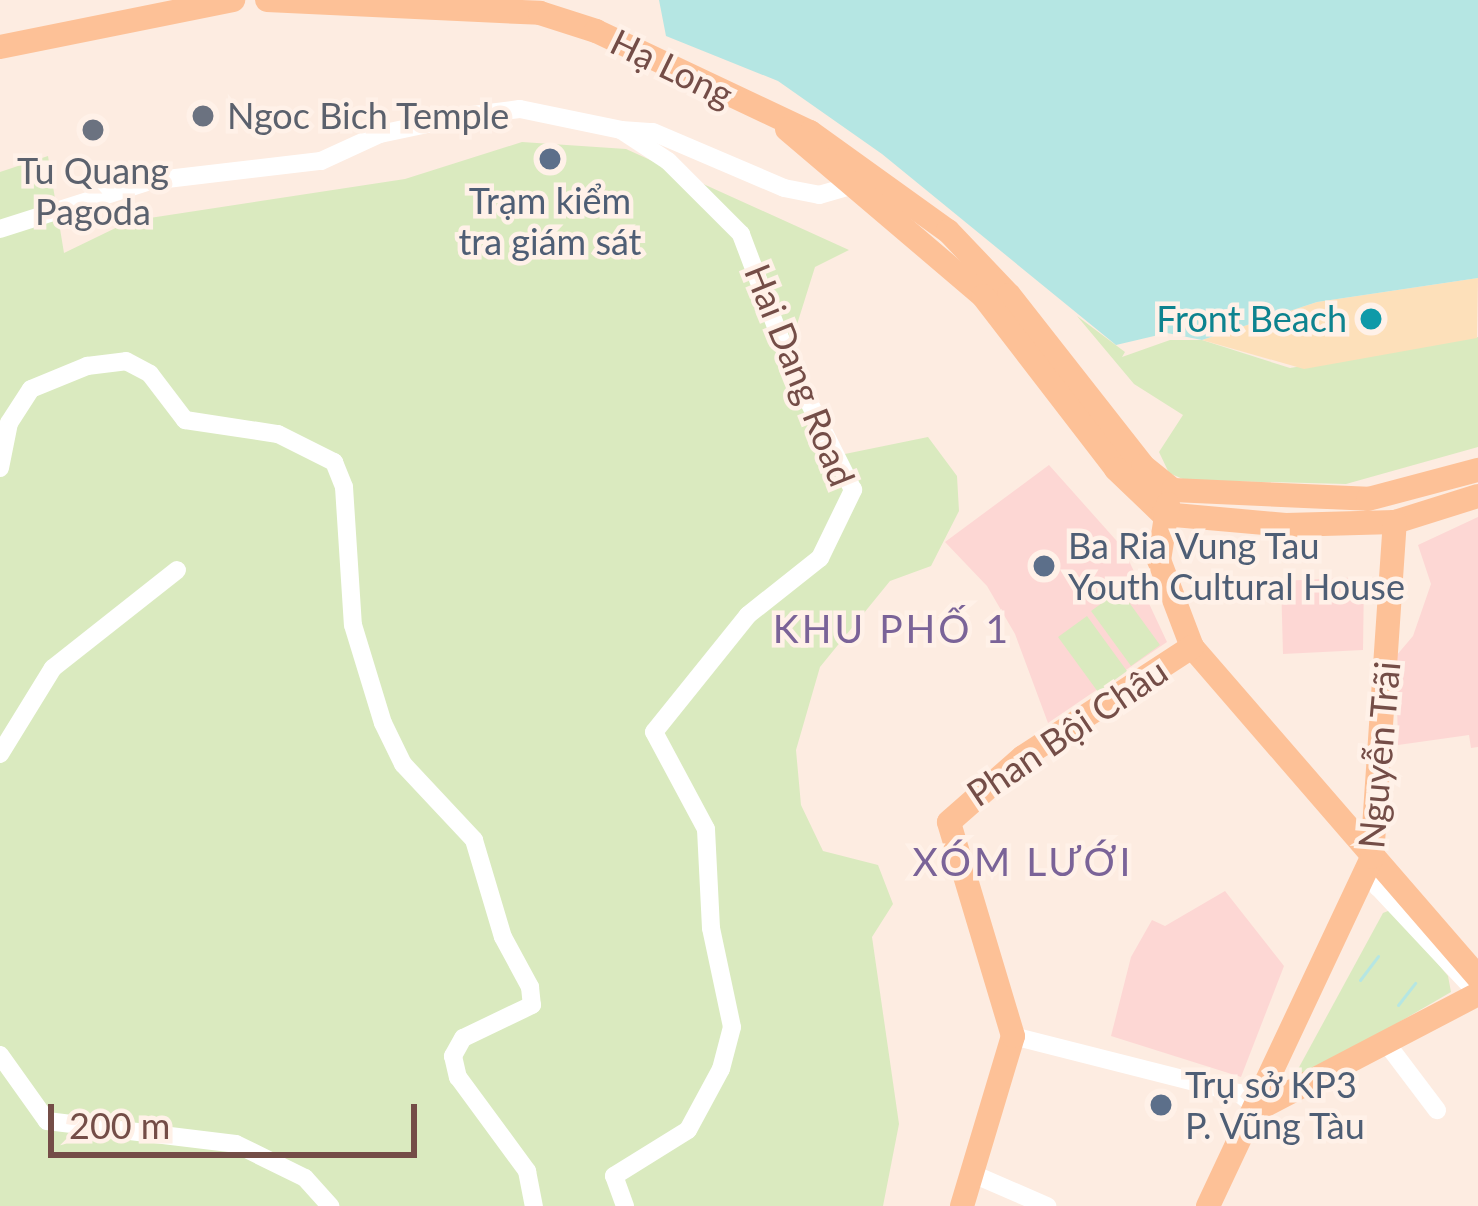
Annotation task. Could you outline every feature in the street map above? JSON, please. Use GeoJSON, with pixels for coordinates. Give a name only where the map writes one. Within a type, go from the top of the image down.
{"type":"FeatureCollection","features":[{"type":"Feature","properties":{"kind":"main road"},"geometry":{"type":"LineString","coordinates":[[0,47],[232,0]]}},
{"type":"Feature","properties":{"kind":"main road","name":"Hạ Long"},"geometry":{"type":"LineString","coordinates":[[267,0],[540,13],[634,49],[786,127],[948,231],[1116,469],[1163,514]]}},
{"type":"Feature","properties":{"kind":"main road","name":"Hạ Long"},"geometry":{"type":"LineString","coordinates":[[989,289],[1143,466],[1173,490]]}},
{"type":"Feature","properties":{"kind":"main road"},"geometry":{"type":"LineString","coordinates":[[1478,470],[1368,499],[1173,490],[1163,514],[1159,560],[1192,647],[1478,977]]}},
{"type":"Feature","properties":{"kind":"main road"},"geometry":{"type":"LineString","coordinates":[[1163,514],[1286,525],[1395,522],[1478,496]]}},
{"type":"Feature","properties":{"kind":"main road","name":"Nguyễn Trãi"},"geometry":{"type":"LineString","coordinates":[[1208,1206],[1258,1109],[1372,857],[1395,522]]}},
{"type":"Feature","properties":{"kind":"main road","name":"Phan Bội Châu"},"geometry":{"type":"LineString","coordinates":[[1013,1036],[949,822],[1023,757],[1192,647]]}},
{"type":"Feature","properties":{"kind":"main road"},"geometry":{"type":"LineString","coordinates":[[1258,1109],[1478,994]]}},
{"type":"Feature","properties":{"kind":"main road"},"geometry":{"type":"LineString","coordinates":[[962,1206],[1013,1036]]}},
{"type":"Feature","properties":{"kind":"street"},"geometry":{"type":"LineString","coordinates":[[0,229],[149,181],[322,161],[380,134],[520,109],[653,132],[784,188],[819,195],[860,177]]}},
{"type":"Feature","properties":{"kind":"street","name":"Hai Dang Road"},"geometry":{"type":"LineString","coordinates":[[622,130],[668,161],[741,235],[790,364],[853,490],[820,558],[748,615],[653,732],[706,829],[711,928],[732,1028],[721,1069],[688,1130],[614,1176],[625,1206]]}},
{"type":"Feature","properties":{"kind":"street"},"geometry":{"type":"LineString","coordinates":[[0,468],[9,423],[31,389],[87,366],[126,361],[151,374],[185,420],[278,434],[334,462],[344,487],[353,626],[382,723],[403,764],[474,840],[503,937],[530,987],[532,1005],[463,1038],[453,1056],[458,1077],[527,1171],[534,1206]]}},
{"type":"Feature","properties":{"kind":"street"},"geometry":{"type":"LineString","coordinates":[[0,754],[53,668],[177,570]]}},
{"type":"Feature","properties":{"kind":"street"},"geometry":{"type":"LineString","coordinates":[[1372,857],[1394,867],[1478,958]]}},
{"type":"Feature","properties":{"kind":"street"},"geometry":{"type":"LineString","coordinates":[[1372,857],[1378,887],[1478,994]]}},
{"type":"Feature","properties":{"kind":"street"},"geometry":{"type":"LineString","coordinates":[[1013,1036],[1239,1093],[1258,1109]]}},
{"type":"Feature","properties":{"kind":"street"},"geometry":{"type":"LineString","coordinates":[[1387,1043],[1411,1085],[1437,1110]]}},
{"type":"Feature","properties":{"kind":"street"},"geometry":{"type":"LineString","coordinates":[[0,1054],[9,1080],[31,1108],[65,1128],[236,1144],[305,1178],[330,1206]]}},
{"type":"Feature","properties":{"kind":"street"},"geometry":{"type":"LineString","coordinates":[[973,1174],[1047,1206]]}},
{"type":"Feature","properties":{"kind":"shaded area"},"geometry":{"type":"Polygon","coordinates":[[[1049,465],[1123,548],[1167,642],[1048,723],[1015,634],[987,586],[945,542],[1049,465]]]}},
{"type":"Feature","properties":{"kind":"shaded area"},"geometry":{"type":"Polygon","coordinates":[[[1478,517],[1478,747],[1471,748],[1469,735],[1398,745],[1396,656],[1413,636],[1431,584],[1418,545],[1478,517]]]}},
{"type":"Feature","properties":{"kind":"shaded area"},"geometry":{"type":"Polygon","coordinates":[[[1364,577],[1363,650],[1283,654],[1281,581],[1364,577]]]}},
{"type":"Feature","properties":{"kind":"shaded area"},"geometry":{"type":"Polygon","coordinates":[[[1225,891],[1284,966],[1241,1077],[1111,1036],[1131,957],[1152,920],[1165,926],[1225,891]]]}},
{"type":"Feature","properties":{"kind":"green space"},"geometry":{"type":"Polygon","coordinates":[[[522,142],[626,149],[849,250],[815,267],[784,366],[835,456],[928,437],[957,476],[959,511],[931,566],[890,581],[820,667],[796,750],[801,805],[823,851],[878,865],[893,904],[872,937],[899,1124],[883,1206],[0,1206],[0,172],[48,156],[64,253],[130,221],[405,179],[522,142]]]}},
{"type":"Feature","properties":{"kind":"green space"},"geometry":{"type":"Polygon","coordinates":[[[1077,316],[1125,352],[1122,357],[1170,340],[1202,340],[1290,368],[1478,337],[1478,447],[1346,484],[1185,480],[1169,473],[1159,452],[1183,415],[1134,384],[1077,316]]]}},
{"type":"Feature","properties":{"kind":"green space"},"geometry":{"type":"Polygon","coordinates":[[[1120,590],[1160,645],[1131,666],[1091,611],[1120,590]]]}},
{"type":"Feature","properties":{"kind":"green space"},"geometry":{"type":"Polygon","coordinates":[[[1087,616],[1127,671],[1098,692],[1058,637],[1087,616]]]}},
{"type":"Feature","properties":{"kind":"green space"},"geometry":{"type":"Polygon","coordinates":[[[1393,909],[1448,976],[1451,992],[1303,1078],[1297,1071],[1383,913],[1393,909]]]}},
{"type":"Feature","properties":{"kind":"sand","name":"Front Beach"},"geometry":{"type":"Polygon","coordinates":[[[1478,278],[1477,338],[1304,369],[1202,340],[1317,302],[1478,278]]]}},
{"type":"Feature","properties":{"kind":"water"},"geometry":{"type":"Polygon","coordinates":[[[659,0],[1478,0],[1478,278],[1317,302],[1202,340],[1167,333],[1116,345],[882,154],[778,81],[666,36],[659,0]]]}},
{"type":"Feature","properties":{"kind":"waterway"},"geometry":{"type":"LineString","coordinates":[[1360,980],[1378,956]]}},
{"type":"Feature","properties":{"kind":"waterway"},"geometry":{"type":"LineString","coordinates":[[1398,1005],[1415,983]]}},
{"type":"Feature","properties":{"kind":"place","name":"Ngoc Bich Temple"},"geometry":{"type":"Point","coordinates":[203,116]}},
{"type":"Feature","properties":{"kind":"place","name":"Tu Quang Pagoda"},"geometry":{"type":"Point","coordinates":[93,130]}},
{"type":"Feature","properties":{"kind":"place","name":"Trạm kiểm tra giám sát"},"geometry":{"type":"Point","coordinates":[550,159]}},
{"type":"Feature","properties":{"kind":"place","name":"Front Beach"},"geometry":{"type":"Point","coordinates":[1371,319]}},
{"type":"Feature","properties":{"kind":"place","name":"Ba Ria Vung Tau Youth Cultural House"},"geometry":{"type":"Point","coordinates":[1044,566]}},
{"type":"Feature","properties":{"kind":"place","name":"Trụ sở KP3 P. Vũng Tàu"},"geometry":{"type":"Point","coordinates":[1161,1105]}},
{"type":"Feature","properties":{"kind":"district","name":"KHU PHỐ 1"},"geometry":{"type":"Point","coordinates":[892,628]}},
{"type":"Feature","properties":{"kind":"district","name":"XÓM LƯỚI"},"geometry":{"type":"Point","coordinates":[1023,861]}}]}
